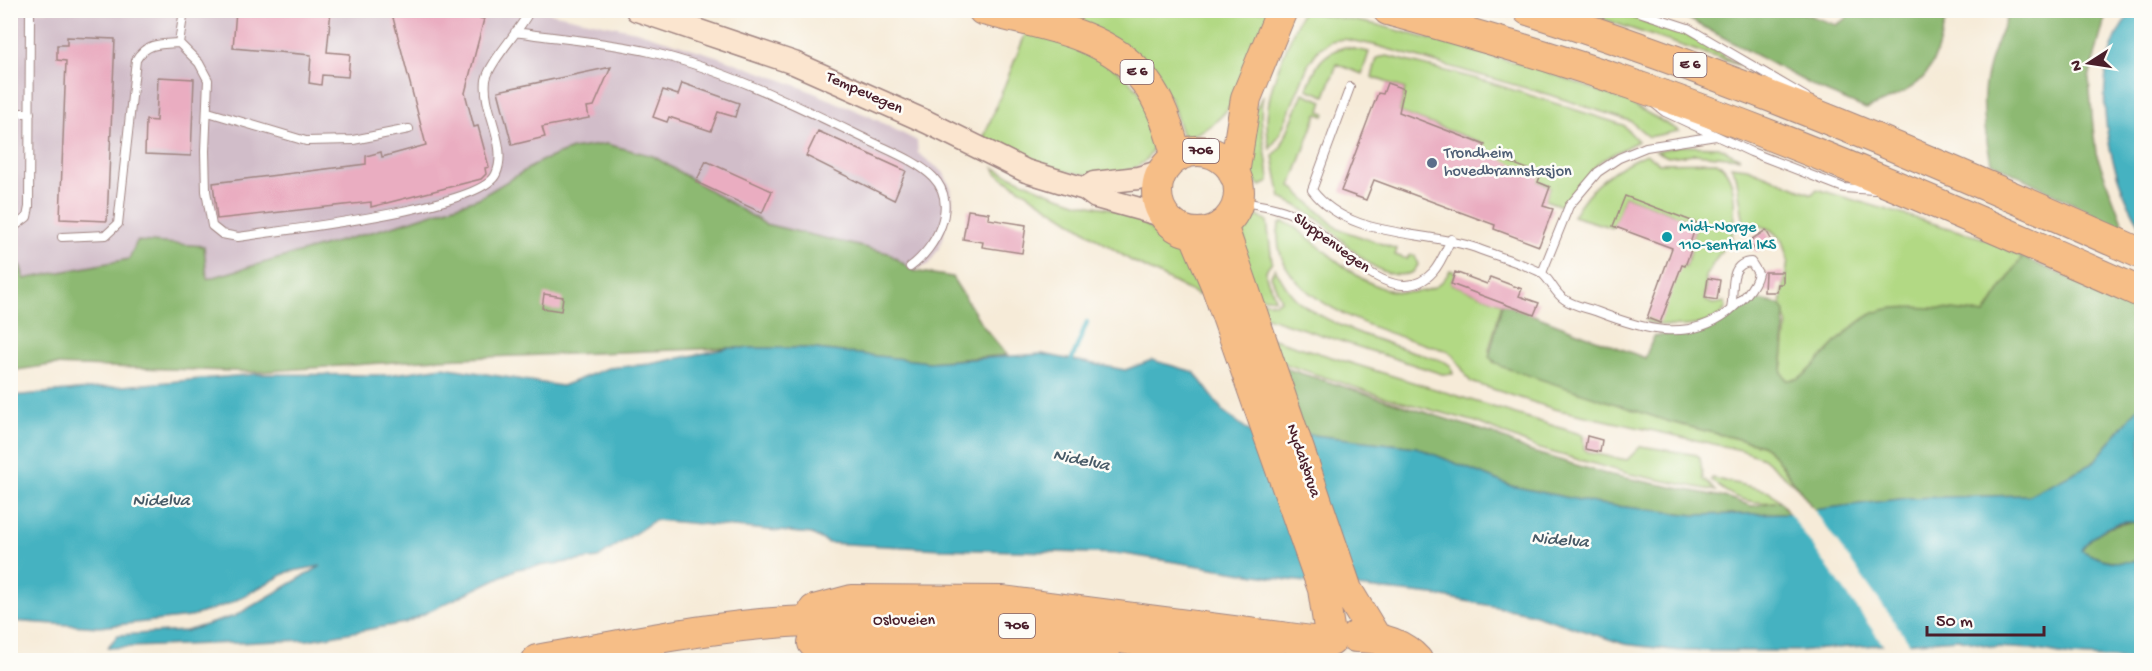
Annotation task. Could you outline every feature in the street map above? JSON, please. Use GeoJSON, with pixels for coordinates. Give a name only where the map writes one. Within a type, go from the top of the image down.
{"type":"FeatureCollection","features":[{"type":"Feature","properties":{"kind":"highway","name":"E 6"},"geometry":{"type":"LineString","coordinates":[[983,10],[1085,38],[1120,57],[1144,80],[1155,96],[1165,116],[1179,160]]}},
{"type":"Feature","properties":{"kind":"highway","name":"706"},"geometry":{"type":"LineString","coordinates":[[1222,208],[1246,98],[1282,10]]}},
{"type":"Feature","properties":{"kind":"highway","name":"E 6"},"geometry":{"type":"LineString","coordinates":[[1388,10],[1630,84],[1818,154],[1987,224],[2142,293]]}},
{"type":"Feature","properties":{"kind":"highway","name":"E 6"},"geometry":{"type":"LineString","coordinates":[[1528,10],[1645,48],[1849,126],[2142,254]]}},
{"type":"Feature","properties":{"kind":"highway","name":"706"},"geometry":{"type":"LineString","coordinates":[[1165,216],[1158,202],[1157,191],[1179,160],[1220,129],[1246,98]]}},
{"type":"Feature","properties":{"kind":"highway","name":"706"},"geometry":{"type":"LineString","coordinates":[[1179,160],[1215,155],[1223,159],[1222,208],[1227,282]]}},
{"type":"Feature","properties":{"kind":"highway"},"geometry":{"type":"LineString","coordinates":[[1165,216],[1176,227],[1222,208]]}},
{"type":"Feature","properties":{"kind":"highway","name":"Nydalsbrua"},"geometry":{"type":"LineString","coordinates":[[1227,282],[1347,590],[1376,638]]}},
{"type":"Feature","properties":{"kind":"highway","name":"Nydalsbrua"},"geometry":{"type":"LineString","coordinates":[[1227,282],[1323,589],[1324,648]]}},
{"type":"Feature","properties":{"kind":"highway","name":"706"},"geometry":{"type":"LineString","coordinates":[[762,624],[852,600],[1003,601],[1051,606],[1324,648],[1354,637],[1376,638],[1399,645],[1413,656],[1439,660]]}},
{"type":"Feature","properties":{"kind":"highway","name":"Osloveien"},"geometry":{"type":"LineString","coordinates":[[537,660],[762,624],[922,619],[1032,627],[1271,660]]}},
{"type":"Feature","properties":{"kind":"highway","name":"706"},"geometry":{"type":"LineString","coordinates":[[703,632],[807,643],[950,644],[1106,660]]}},
{"type":"Feature","properties":{"kind":"street","name":"Tempevegen"},"geometry":{"type":"LineString","coordinates":[[638,10],[794,63],[927,122],[1026,171],[1084,189],[1096,197],[1165,216]]}},
{"type":"Feature","properties":{"kind":"street"},"geometry":{"type":"LineString","coordinates":[[1084,189],[1094,183],[1138,178],[1179,160]]}},
{"type":"Feature","properties":{"kind":"lane"},"geometry":{"type":"LineString","coordinates":[[10,230],[27,217],[29,207],[30,10]]}},
{"type":"Feature","properties":{"kind":"lane"},"geometry":{"type":"LineString","coordinates":[[179,43],[184,10]]}},
{"type":"Feature","properties":{"kind":"lane"},"geometry":{"type":"LineString","coordinates":[[62,237],[106,235],[118,224],[136,60],[142,50],[151,45],[179,43],[199,63],[208,80],[205,151],[209,215],[212,226],[222,234],[238,237],[401,213],[483,189],[496,175],[500,157],[485,91],[487,76],[530,10]]}},
{"type":"Feature","properties":{"kind":"lane"},"geometry":{"type":"LineString","coordinates":[[1633,10],[1688,28],[1784,82],[1849,126]]}},
{"type":"Feature","properties":{"kind":"lane"},"geometry":{"type":"LineString","coordinates":[[515,32],[650,52],[694,66],[796,105],[901,157],[933,177],[943,193],[945,208],[935,242],[924,257],[910,267]]}},
{"type":"Feature","properties":{"kind":"lane"},"geometry":{"type":"LineString","coordinates":[[1630,84],[1665,112],[1716,136],[1844,188],[1912,192]]}},
{"type":"Feature","properties":{"kind":"lane"},"geometry":{"type":"LineString","coordinates":[[1350,87],[1312,190],[1328,208],[1340,215],[1379,229],[1451,239],[1542,273],[1563,299],[1648,330],[1676,332],[1715,322],[1731,309],[1757,280],[1757,268],[1750,262],[1741,264],[1736,269],[1731,309]]}},
{"type":"Feature","properties":{"kind":"lane"},"geometry":{"type":"LineString","coordinates":[[208,112],[306,141],[352,140],[409,129]]}},
{"type":"Feature","properties":{"kind":"lane"},"geometry":{"type":"LineString","coordinates":[[10,113],[30,113]]}},
{"type":"Feature","properties":{"kind":"lane"},"geometry":{"type":"LineString","coordinates":[[1542,273],[1569,206],[1599,172],[1619,158],[1646,147],[1716,136]]}},
{"type":"Feature","properties":{"kind":"lane","name":"Sluppenvegen"},"geometry":{"type":"LineString","coordinates":[[1222,208],[1290,213],[1310,226],[1365,272],[1403,284],[1426,279],[1435,271],[1451,239]]}},
{"type":"Feature","properties":{"kind":"shaded area"},"geometry":{"type":"Polygon","coordinates":[[[11,11],[541,11],[636,31],[716,56],[793,84],[869,116],[917,141],[918,153],[943,172],[951,188],[953,204],[939,248],[929,264],[914,271],[888,253],[765,224],[653,156],[541,161],[479,198],[403,223],[207,279],[137,241],[129,259],[24,279],[20,265],[11,264],[11,11]]]}},
{"type":"Feature","properties":{"kind":"green space"},"geometry":{"type":"Polygon","coordinates":[[[1013,11],[1270,11],[1235,99],[1213,124],[1183,137],[1170,97],[1013,11]]]}},
{"type":"Feature","properties":{"kind":"green space"},"geometry":{"type":"Polygon","coordinates":[[[1302,11],[1378,25],[1539,69],[1628,102],[1679,131],[1649,137],[1630,121],[1550,95],[1374,45],[1344,39],[1331,41],[1319,49],[1309,63],[1280,134],[1270,149],[1267,113],[1270,96],[1302,11]]]}},
{"type":"Feature","properties":{"kind":"green space"},"geometry":{"type":"Polygon","coordinates":[[[1579,11],[1609,11],[1685,33],[1739,65],[1579,11]]]}},
{"type":"Feature","properties":{"kind":"green space"},"geometry":{"type":"Polygon","coordinates":[[[1674,11],[1784,11],[1803,13],[1836,25],[1846,19],[1850,11],[1948,11],[1932,65],[1925,75],[1904,92],[1866,109],[1819,89],[1674,11]]]}},
{"type":"Feature","properties":{"kind":"green space"},"geometry":{"type":"Polygon","coordinates":[[[1989,11],[2107,11],[2089,78],[2093,127],[2096,153],[2125,230],[1991,162],[1984,122],[1984,88],[1992,55],[2007,18],[1989,11]]]}},
{"type":"Feature","properties":{"kind":"green space"},"geometry":{"type":"Polygon","coordinates":[[[1027,30],[1092,53],[1138,90],[1150,116],[1154,133],[1152,150],[1142,164],[1115,174],[1076,173],[1035,162],[983,139],[1027,30]]]}},
{"type":"Feature","properties":{"kind":"green space"},"geometry":{"type":"Polygon","coordinates":[[[1345,47],[1369,52],[1362,74],[1337,64],[1325,96],[1307,89],[1320,62],[1330,53],[1345,47]]]}},
{"type":"Feature","properties":{"kind":"green space"},"geometry":{"type":"Polygon","coordinates":[[[1387,56],[1485,81],[1623,125],[1638,141],[1600,161],[1562,206],[1545,200],[1550,187],[1482,152],[1485,144],[1399,112],[1405,89],[1372,77],[1377,58],[1387,56]]]}},
{"type":"Feature","properties":{"kind":"green space"},"geometry":{"type":"Polygon","coordinates":[[[1303,93],[1323,101],[1320,111],[1325,113],[1324,116],[1317,114],[1291,186],[1338,229],[1397,249],[1395,255],[1407,259],[1410,254],[1415,256],[1418,265],[1413,272],[1402,275],[1378,269],[1318,219],[1281,198],[1273,156],[1281,147],[1303,93]]]}},
{"type":"Feature","properties":{"kind":"green space"},"geometry":{"type":"Polygon","coordinates":[[[1263,95],[1261,117],[1269,182],[1261,186],[1255,181],[1247,167],[1245,141],[1248,125],[1263,95]]]}},
{"type":"Feature","properties":{"kind":"green space"},"geometry":{"type":"Polygon","coordinates":[[[606,144],[653,156],[765,224],[888,253],[914,271],[952,277],[983,326],[1007,355],[929,362],[807,348],[729,348],[437,359],[257,372],[51,365],[11,371],[10,264],[20,264],[24,279],[129,259],[137,241],[204,246],[207,279],[403,223],[479,198],[541,161],[572,149],[606,144]]]}},
{"type":"Feature","properties":{"kind":"green space"},"geometry":{"type":"Polygon","coordinates":[[[1679,146],[1719,147],[1740,158],[1694,154],[1668,157],[1656,151],[1679,146]]]}},
{"type":"Feature","properties":{"kind":"green space"},"geometry":{"type":"Polygon","coordinates":[[[1646,154],[1659,163],[1716,162],[1724,168],[1729,177],[1734,198],[1731,241],[1726,243],[1706,275],[1705,298],[1713,304],[1725,302],[1726,308],[1711,320],[1700,324],[1677,326],[1646,321],[1681,264],[1685,266],[1697,223],[1625,196],[1613,228],[1573,216],[1595,186],[1623,165],[1646,154]]]}},
{"type":"Feature","properties":{"kind":"green space"},"geometry":{"type":"Polygon","coordinates":[[[1731,166],[1747,168],[1812,194],[1817,189],[1989,240],[2022,257],[1985,314],[1854,326],[1806,374],[1797,379],[1787,380],[1782,373],[1787,322],[1781,305],[1788,261],[1782,240],[1771,230],[1756,224],[1745,230],[1736,175],[1731,166]]]}},
{"type":"Feature","properties":{"kind":"green space"},"geometry":{"type":"Polygon","coordinates":[[[994,168],[1047,192],[1079,203],[1112,209],[1139,220],[1194,266],[1205,289],[1198,295],[1130,260],[996,173],[994,168]]]}},
{"type":"Feature","properties":{"kind":"green space"},"geometry":{"type":"Polygon","coordinates":[[[1257,216],[1267,221],[1272,262],[1266,275],[1275,299],[1257,297],[1244,254],[1244,232],[1248,223],[1257,216]]]}},
{"type":"Feature","properties":{"kind":"green space"},"geometry":{"type":"Polygon","coordinates":[[[1283,222],[1296,228],[1358,276],[1385,289],[1400,292],[1423,291],[1437,286],[1450,270],[1455,272],[1451,284],[1502,303],[1489,350],[1493,362],[1670,422],[1762,445],[1776,457],[1797,487],[1763,458],[1741,450],[1554,409],[1471,382],[1448,351],[1367,324],[1338,311],[1312,294],[1292,275],[1280,252],[1279,225],[1283,222]]]}},
{"type":"Feature","properties":{"kind":"green space"},"geometry":{"type":"Polygon","coordinates":[[[2022,257],[2141,310],[2141,404],[2093,463],[2029,495],[1908,498],[1814,510],[1776,457],[1762,445],[1670,422],[1500,366],[1489,357],[1502,303],[1645,358],[1654,336],[1707,328],[1725,320],[1742,304],[1755,300],[1781,305],[1785,312],[1782,373],[1787,380],[1797,379],[1806,374],[1853,327],[1870,315],[1881,311],[1910,307],[1985,314],[2022,257]]]}},
{"type":"Feature","properties":{"kind":"green space"},"geometry":{"type":"Polygon","coordinates":[[[1275,268],[1284,285],[1296,299],[1310,309],[1367,336],[1445,362],[1451,366],[1453,374],[1442,374],[1263,316],[1258,301],[1275,303],[1281,300],[1271,276],[1275,268]]]}},
{"type":"Feature","properties":{"kind":"green space"},"geometry":{"type":"Polygon","coordinates":[[[1270,338],[1580,434],[1583,436],[1584,449],[1590,453],[1627,460],[1641,446],[1697,455],[1700,458],[1703,479],[1716,491],[1630,474],[1540,449],[1476,422],[1384,397],[1279,362],[1270,338]]]}},
{"type":"Feature","properties":{"kind":"green space"},"geometry":{"type":"Polygon","coordinates":[[[1281,367],[1494,434],[1529,451],[1606,474],[1728,498],[1752,506],[1780,501],[1789,513],[1695,515],[1599,504],[1511,486],[1416,447],[1304,434],[1281,367]]]}},
{"type":"Feature","properties":{"kind":"green space"},"geometry":{"type":"Polygon","coordinates":[[[1712,478],[1769,491],[1780,501],[1743,500],[1719,487],[1711,480],[1712,478]]]}},
{"type":"Feature","properties":{"kind":"green space"},"geometry":{"type":"Polygon","coordinates":[[[2136,522],[2141,524],[2141,559],[2126,562],[2110,561],[2081,550],[2098,533],[2119,525],[2136,522]]]}},
{"type":"Feature","properties":{"kind":"water"},"geometry":{"type":"Polygon","coordinates":[[[2135,10],[2142,11],[2141,226],[2118,177],[2105,117],[2105,86],[2109,57],[2119,31],[2135,10]]]}},
{"type":"Feature","properties":{"kind":"water","name":"Nidelva"},"geometry":{"type":"Polygon","coordinates":[[[729,348],[807,348],[929,362],[1042,354],[1125,370],[1152,360],[1194,372],[1223,411],[1252,433],[1304,434],[1416,447],[1511,486],[1599,504],[1695,515],[1789,513],[1908,498],[2029,495],[2093,463],[2141,404],[2141,524],[2124,522],[2116,524],[2099,532],[2081,550],[2110,561],[2126,562],[2141,559],[2141,660],[2071,656],[2031,649],[1993,647],[1958,639],[1797,651],[1680,651],[1624,644],[1529,613],[1433,595],[1288,580],[1124,554],[828,543],[812,534],[655,520],[598,558],[517,569],[405,623],[308,640],[107,648],[118,635],[186,631],[235,616],[321,566],[288,572],[231,603],[190,617],[99,627],[11,621],[11,396],[257,374],[387,375],[443,367],[562,386],[608,368],[650,364],[729,348]]]}},
{"type":"Feature","properties":{"kind":"pier"},"geometry":{"type":"Polygon","coordinates":[[[1812,507],[1911,645],[1884,646],[1787,510],[1812,507]]]}},
{"type":"Feature","properties":{"kind":"building"},"geometry":{"type":"Polygon","coordinates":[[[236,10],[331,10],[327,52],[350,54],[348,77],[322,75],[321,85],[309,83],[311,55],[233,48],[236,10]]]}},
{"type":"Feature","properties":{"kind":"building"},"geometry":{"type":"Polygon","coordinates":[[[391,10],[432,10],[484,19],[465,93],[474,127],[478,126],[489,167],[485,168],[486,174],[481,179],[371,207],[371,202],[217,219],[213,183],[366,164],[366,156],[381,152],[382,157],[426,145],[391,10]]]}},
{"type":"Feature","properties":{"kind":"building"},"geometry":{"type":"Polygon","coordinates":[[[67,37],[115,39],[107,221],[60,219],[66,61],[57,60],[57,45],[67,45],[67,37]]]}},
{"type":"Feature","properties":{"kind":"building"},"geometry":{"type":"Polygon","coordinates":[[[611,67],[594,106],[587,107],[589,118],[542,127],[545,137],[512,145],[498,91],[611,67]]]}},
{"type":"Feature","properties":{"kind":"building"},"geometry":{"type":"Polygon","coordinates":[[[158,77],[194,79],[191,156],[145,154],[146,120],[156,121],[158,77]]]}},
{"type":"Feature","properties":{"kind":"building"},"geometry":{"type":"Polygon","coordinates":[[[682,83],[739,103],[735,117],[718,112],[711,131],[669,117],[667,122],[653,117],[663,90],[678,95],[682,83]]]}},
{"type":"Feature","properties":{"kind":"building","name":"Trondheim hovedbrannstasjon"},"geometry":{"type":"Polygon","coordinates":[[[1387,83],[1404,89],[1399,112],[1485,145],[1482,152],[1541,174],[1538,182],[1550,187],[1543,206],[1553,209],[1539,246],[1494,229],[1495,225],[1374,180],[1366,200],[1341,191],[1378,93],[1383,94],[1387,83]]]}},
{"type":"Feature","properties":{"kind":"building"},"geometry":{"type":"Polygon","coordinates":[[[818,131],[906,171],[894,200],[806,156],[818,131]]]}},
{"type":"Feature","properties":{"kind":"building"},"geometry":{"type":"Polygon","coordinates":[[[706,161],[772,191],[762,213],[696,182],[706,161]]]}},
{"type":"Feature","properties":{"kind":"building","name":"Midt-Norge 110-sentral IKS"},"geometry":{"type":"Polygon","coordinates":[[[1625,196],[1697,223],[1688,249],[1691,250],[1685,266],[1682,265],[1660,323],[1647,318],[1672,248],[1613,226],[1625,196]]]}},
{"type":"Feature","properties":{"kind":"building"},"geometry":{"type":"Polygon","coordinates":[[[968,210],[989,213],[988,219],[1026,225],[1022,253],[982,247],[983,242],[963,239],[968,210]]]}},
{"type":"Feature","properties":{"kind":"building"},"geometry":{"type":"Polygon","coordinates":[[[1766,230],[1772,241],[1756,252],[1749,241],[1766,230]]]}},
{"type":"Feature","properties":{"kind":"building"},"geometry":{"type":"Polygon","coordinates":[[[1455,272],[1487,284],[1490,277],[1522,289],[1519,296],[1539,303],[1534,315],[1451,284],[1455,272]]]}},
{"type":"Feature","properties":{"kind":"building"},"geometry":{"type":"Polygon","coordinates":[[[1765,272],[1783,272],[1783,284],[1778,284],[1777,292],[1764,292],[1765,272]]]}},
{"type":"Feature","properties":{"kind":"building"},"geometry":{"type":"Polygon","coordinates":[[[1708,278],[1720,280],[1717,300],[1705,298],[1708,278]]]}},
{"type":"Feature","properties":{"kind":"building"},"geometry":{"type":"Polygon","coordinates":[[[544,294],[563,297],[561,311],[542,308],[544,294]]]}},
{"type":"Feature","properties":{"kind":"building"},"geometry":{"type":"Polygon","coordinates":[[[1587,436],[1602,440],[1600,452],[1585,449],[1587,436]]]}},
{"type":"Feature","properties":{"kind":"waterway"},"geometry":{"type":"LineString","coordinates":[[1070,364],[1087,322]]}},
{"type":"Feature","properties":{"kind":"place","name":"Trondheim hovedbrannstasjon"},"geometry":{"type":"Point","coordinates":[1432,163]}},
{"type":"Feature","properties":{"kind":"place","name":"Midt-Norge 110-sentral IKS"},"geometry":{"type":"Point","coordinates":[1667,237]}}]}
